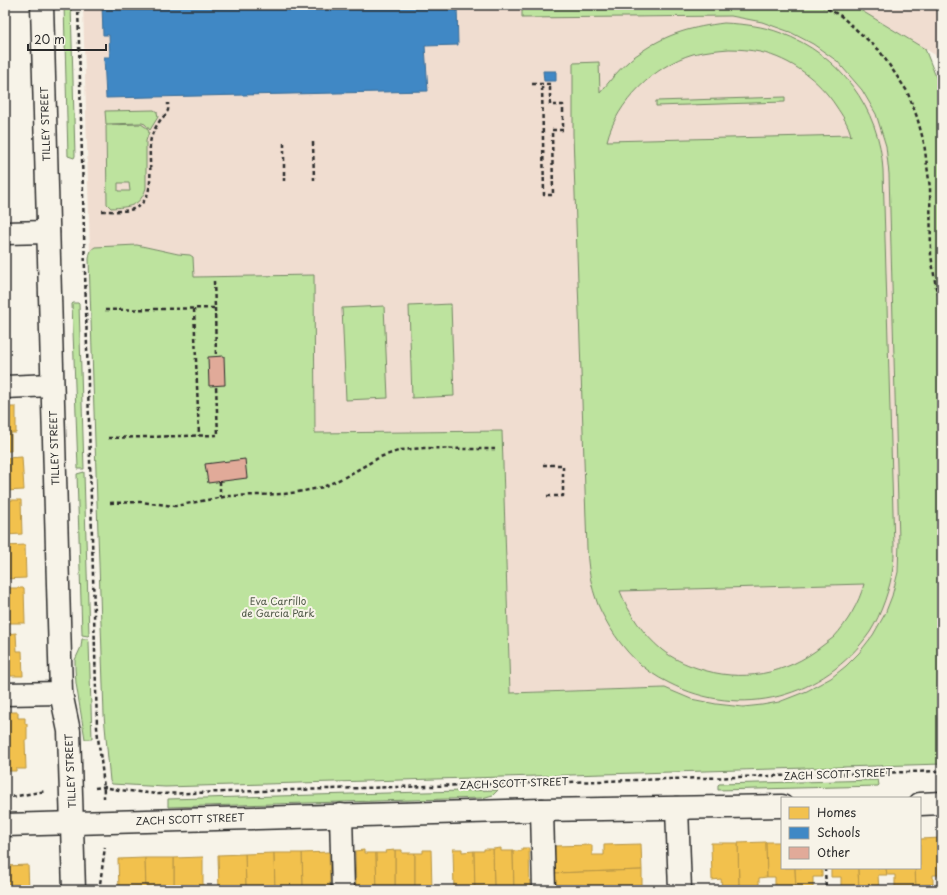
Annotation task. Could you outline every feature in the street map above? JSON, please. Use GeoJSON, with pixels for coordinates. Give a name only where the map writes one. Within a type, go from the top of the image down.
{"type":"FeatureCollection","features":[{"type":"Feature","properties":{"kind":"street","name":"TILLEY STREET"},"geometry":{"type":"LineString","coordinates":[[42,5],[61,693],[69,732],[74,890]]}},
{"type":"Feature","properties":{"kind":"street"},"geometry":{"type":"LineString","coordinates":[[5,233],[48,232]]}},
{"type":"Feature","properties":{"kind":"street"},"geometry":{"type":"LineString","coordinates":[[5,387],[52,385]]}},
{"type":"Feature","properties":{"kind":"street"},"geometry":{"type":"LineString","coordinates":[[5,694],[61,693]]}},
{"type":"Feature","properties":{"kind":"street"},"geometry":{"type":"LineString","coordinates":[[921,804],[942,803]]}},
{"type":"Feature","properties":{"kind":"street","name":"ZACH SCOTT STREET"},"geometry":{"type":"LineString","coordinates":[[5,825],[542,810],[781,806]]}},
{"type":"Feature","properties":{"kind":"street"},"geometry":{"type":"LineString","coordinates":[[677,808],[680,890]]}},
{"type":"Feature","properties":{"kind":"street"},"geometry":{"type":"LineString","coordinates":[[542,810],[544,890]]}},
{"type":"Feature","properties":{"kind":"street"},"geometry":{"type":"LineString","coordinates":[[341,815],[343,890]]}},
{"type":"Feature","properties":{"kind":"path"},"geometry":{"type":"LineString","coordinates":[[78,5],[97,719],[98,744],[102,766],[105,802]]}},
{"type":"Feature","properties":{"kind":"path"},"geometry":{"type":"LineString","coordinates":[[821,5],[841,16],[879,50],[907,91],[917,117],[924,143],[930,188],[931,255],[936,288],[942,302]]}},
{"type":"Feature","properties":{"kind":"path"},"geometry":{"type":"LineString","coordinates":[[532,84],[542,84],[550,84],[550,105],[563,105],[563,130],[552,130],[553,195],[544,195],[542,84]]}},
{"type":"Feature","properties":{"kind":"path"},"geometry":{"type":"LineString","coordinates":[[102,211],[134,209],[146,198],[150,184],[150,140],[156,127],[168,112],[168,103]]}},
{"type":"Feature","properties":{"kind":"path"},"geometry":{"type":"LineString","coordinates":[[313,142],[314,180]]}},
{"type":"Feature","properties":{"kind":"path"},"geometry":{"type":"LineString","coordinates":[[284,143],[284,181]]}},
{"type":"Feature","properties":{"kind":"path"},"geometry":{"type":"LineString","coordinates":[[214,281],[216,357]]}},
{"type":"Feature","properties":{"kind":"path"},"geometry":{"type":"LineString","coordinates":[[194,308],[198,436]]}},
{"type":"Feature","properties":{"kind":"path"},"geometry":{"type":"LineString","coordinates":[[105,310],[215,308]]}},
{"type":"Feature","properties":{"kind":"path"},"geometry":{"type":"LineString","coordinates":[[108,438],[218,436],[216,386]]}},
{"type":"Feature","properties":{"kind":"path"},"geometry":{"type":"LineString","coordinates":[[110,503],[141,502],[175,506],[220,497],[284,494],[323,487],[345,477],[380,457],[401,450],[424,448],[495,449]]}},
{"type":"Feature","properties":{"kind":"path"},"geometry":{"type":"LineString","coordinates":[[543,465],[563,465],[563,496],[544,496]]}},
{"type":"Feature","properties":{"kind":"path"},"geometry":{"type":"LineString","coordinates":[[220,482],[220,497]]}},
{"type":"Feature","properties":{"kind":"path","name":"ZACH SCOTT STREET"},"geometry":{"type":"LineString","coordinates":[[92,788],[104,787],[158,794],[942,771]]}},
{"type":"Feature","properties":{"kind":"path"},"geometry":{"type":"LineString","coordinates":[[5,798],[34,793]]}},
{"type":"Feature","properties":{"kind":"path"},"geometry":{"type":"LineString","coordinates":[[100,890],[105,841]]}},
{"type":"Feature","properties":{"kind":"path"},"geometry":{"type":"LineString","coordinates":[[825,869],[826,890]]}},
{"type":"Feature","properties":{"kind":"shaded area"},"geometry":{"type":"Polygon","coordinates":[[[83,5],[522,5],[563,17],[731,16],[762,22],[790,32],[813,44],[837,61],[862,90],[876,114],[886,146],[889,174],[899,541],[898,572],[892,596],[885,614],[873,635],[859,653],[831,678],[807,691],[779,702],[762,705],[743,707],[716,704],[691,699],[665,688],[510,693],[502,431],[315,433],[314,275],[194,277],[193,257],[190,255],[178,254],[137,245],[91,250],[90,254],[83,5]]]}},
{"type":"Feature","properties":{"kind":"shaded area"},"geometry":{"type":"Polygon","coordinates":[[[852,5],[942,5],[942,59],[852,5]]]}},
{"type":"Feature","properties":{"kind":"green space"},"geometry":{"type":"Polygon","coordinates":[[[64,5],[71,5],[74,158],[68,156],[64,5]]]}},
{"type":"Feature","properties":{"kind":"green space","name":"Eva Carrillo de García Park"},"geometry":{"type":"Polygon","coordinates":[[[522,5],[852,5],[925,49],[942,92],[942,764],[165,787],[112,784],[110,781],[104,715],[89,259],[91,251],[95,247],[137,245],[178,254],[190,255],[193,257],[194,277],[314,275],[315,433],[502,431],[510,693],[665,688],[691,699],[716,704],[743,707],[779,702],[807,691],[831,678],[846,666],[859,653],[873,635],[885,614],[892,596],[898,572],[899,541],[889,174],[886,146],[876,114],[862,90],[837,61],[813,44],[790,32],[762,22],[731,16],[522,18],[522,5]]]}},
{"type":"Feature","properties":{"kind":"green space"},"geometry":{"type":"Polygon","coordinates":[[[731,23],[753,26],[781,33],[802,42],[838,69],[853,86],[865,105],[874,126],[880,147],[883,170],[894,546],[892,575],[882,609],[874,625],[851,655],[829,673],[805,687],[779,696],[752,701],[724,700],[696,694],[659,678],[642,666],[621,644],[599,608],[593,590],[587,549],[573,134],[573,63],[599,62],[600,93],[625,65],[651,45],[681,32],[713,25],[731,23]],[[729,49],[693,54],[679,59],[651,76],[639,87],[619,113],[607,141],[851,136],[845,120],[836,106],[813,79],[793,65],[771,55],[741,49],[729,49]],[[864,584],[620,591],[637,623],[655,644],[666,653],[688,665],[714,673],[746,675],[762,674],[793,664],[808,656],[834,637],[852,612],[864,584]]]}},
{"type":"Feature","properties":{"kind":"green space"},"geometry":{"type":"Polygon","coordinates":[[[785,97],[785,102],[656,106],[656,101],[785,97]]]}},
{"type":"Feature","properties":{"kind":"green space"},"geometry":{"type":"Polygon","coordinates":[[[154,110],[157,112],[158,117],[150,130],[145,124],[142,123],[106,124],[105,111],[154,110]]]}},
{"type":"Feature","properties":{"kind":"green space"},"geometry":{"type":"Polygon","coordinates":[[[141,124],[147,128],[149,132],[146,141],[146,188],[141,199],[133,205],[111,208],[107,204],[106,125],[141,124]],[[118,183],[118,191],[130,191],[129,183],[118,183]]]}},
{"type":"Feature","properties":{"kind":"green space"},"geometry":{"type":"Polygon","coordinates":[[[73,303],[79,304],[84,469],[78,469],[73,303]]]}},
{"type":"Feature","properties":{"kind":"green space"},"geometry":{"type":"Polygon","coordinates":[[[451,304],[454,396],[412,398],[409,306],[451,304]]]}},
{"type":"Feature","properties":{"kind":"green space"},"geometry":{"type":"Polygon","coordinates":[[[384,306],[388,398],[346,400],[342,308],[384,306]]]}},
{"type":"Feature","properties":{"kind":"green space"},"geometry":{"type":"Polygon","coordinates":[[[84,472],[88,636],[82,635],[77,474],[84,472]]]}},
{"type":"Feature","properties":{"kind":"green space"},"geometry":{"type":"Polygon","coordinates":[[[82,639],[88,639],[89,642],[92,739],[85,739],[76,683],[75,660],[81,647],[82,639]]]}},
{"type":"Feature","properties":{"kind":"green space"},"geometry":{"type":"Polygon","coordinates":[[[878,780],[878,786],[718,790],[719,784],[878,780]]]}},
{"type":"Feature","properties":{"kind":"green space"},"geometry":{"type":"Polygon","coordinates":[[[498,790],[493,795],[482,798],[168,807],[168,799],[498,790]]]}},
{"type":"Feature","properties":{"kind":"building: Homes"},"geometry":{"type":"Polygon","coordinates":[[[5,407],[16,407],[16,433],[11,433],[11,451],[5,451],[5,407]]]}},
{"type":"Feature","properties":{"kind":"building: Homes"},"geometry":{"type":"Polygon","coordinates":[[[22,457],[24,490],[5,491],[5,458],[22,457]]]}},
{"type":"Feature","properties":{"kind":"building: Homes"},"geometry":{"type":"Polygon","coordinates":[[[5,500],[21,500],[22,534],[5,535],[5,500]]]}},
{"type":"Feature","properties":{"kind":"building: Homes"},"geometry":{"type":"Polygon","coordinates":[[[25,545],[26,578],[5,579],[5,546],[25,545]]]}},
{"type":"Feature","properties":{"kind":"building: Homes"},"geometry":{"type":"Polygon","coordinates":[[[5,588],[24,588],[25,623],[5,623],[5,588]]]}},
{"type":"Feature","properties":{"kind":"building: Homes"},"geometry":{"type":"Polygon","coordinates":[[[16,633],[17,651],[22,651],[23,676],[5,676],[5,634],[16,633]]]}},
{"type":"Feature","properties":{"kind":"building: Homes"},"geometry":{"type":"Polygon","coordinates":[[[5,712],[18,712],[18,718],[25,718],[25,724],[27,724],[27,740],[25,740],[26,769],[6,771],[5,712]]]}},
{"type":"Feature","properties":{"kind":"building: Homes"},"geometry":{"type":"Polygon","coordinates":[[[941,838],[942,875],[933,875],[933,887],[942,887],[942,890],[916,890],[915,869],[921,869],[921,839],[941,838]]]}},
{"type":"Feature","properties":{"kind":"building: Homes"},"geometry":{"type":"Polygon","coordinates":[[[766,842],[767,877],[759,878],[759,890],[739,890],[738,843],[766,842]]]}},
{"type":"Feature","properties":{"kind":"building: Homes"},"geometry":{"type":"Polygon","coordinates":[[[766,842],[781,842],[781,869],[795,869],[796,890],[775,890],[775,877],[767,877],[766,842]]]}},
{"type":"Feature","properties":{"kind":"building: Homes"},"geometry":{"type":"Polygon","coordinates":[[[711,843],[738,843],[739,890],[722,890],[721,879],[712,880],[711,843]]]}},
{"type":"Feature","properties":{"kind":"building: Homes"},"geometry":{"type":"Polygon","coordinates":[[[641,844],[642,870],[554,873],[554,846],[592,845],[592,855],[604,855],[604,845],[641,844]]]}},
{"type":"Feature","properties":{"kind":"building: Homes"},"geometry":{"type":"Polygon","coordinates":[[[501,848],[501,851],[513,851],[514,890],[494,890],[493,849],[501,848]]]}},
{"type":"Feature","properties":{"kind":"building: Homes"},"geometry":{"type":"Polygon","coordinates":[[[522,848],[529,848],[530,890],[514,890],[513,851],[522,851],[522,848]]]}},
{"type":"Feature","properties":{"kind":"building: Homes"},"geometry":{"type":"Polygon","coordinates":[[[453,849],[462,849],[462,852],[474,851],[475,890],[454,890],[453,849]]]}},
{"type":"Feature","properties":{"kind":"building: Homes"},"geometry":{"type":"Polygon","coordinates":[[[484,849],[493,849],[494,890],[475,890],[474,851],[484,851],[484,849]]]}},
{"type":"Feature","properties":{"kind":"building: Homes"},"geometry":{"type":"Polygon","coordinates":[[[364,850],[364,853],[376,853],[377,890],[356,890],[355,851],[364,850]]]}},
{"type":"Feature","properties":{"kind":"building: Homes"},"geometry":{"type":"Polygon","coordinates":[[[395,850],[402,850],[402,853],[415,853],[415,890],[395,890],[395,850]]]}},
{"type":"Feature","properties":{"kind":"building: Homes"},"geometry":{"type":"Polygon","coordinates":[[[395,850],[395,890],[377,890],[376,853],[386,853],[385,851],[395,850]]]}},
{"type":"Feature","properties":{"kind":"building: Homes"},"geometry":{"type":"Polygon","coordinates":[[[423,850],[431,850],[432,890],[415,890],[415,853],[423,853],[423,850]]]}},
{"type":"Feature","properties":{"kind":"building: Homes"},"geometry":{"type":"Polygon","coordinates":[[[329,852],[330,888],[320,888],[320,890],[303,890],[302,853],[329,852]]]}},
{"type":"Feature","properties":{"kind":"building: Homes"},"geometry":{"type":"Polygon","coordinates":[[[274,853],[275,889],[246,890],[245,854],[274,853]]]}},
{"type":"Feature","properties":{"kind":"building: Homes"},"geometry":{"type":"Polygon","coordinates":[[[274,853],[302,853],[303,890],[283,890],[283,888],[275,889],[274,853]]]}},
{"type":"Feature","properties":{"kind":"building: Homes"},"geometry":{"type":"Polygon","coordinates":[[[245,854],[246,890],[219,890],[218,855],[245,854]]]}},
{"type":"Feature","properties":{"kind":"building: Homes"},"geometry":{"type":"Polygon","coordinates":[[[203,857],[203,890],[174,890],[174,858],[203,857]]]}},
{"type":"Feature","properties":{"kind":"building: Homes"},"geometry":{"type":"Polygon","coordinates":[[[145,858],[146,890],[119,890],[118,859],[145,858]]]}},
{"type":"Feature","properties":{"kind":"building: Homes"},"geometry":{"type":"Polygon","coordinates":[[[145,858],[174,858],[174,890],[146,890],[145,858]]]}},
{"type":"Feature","properties":{"kind":"building: Homes"},"geometry":{"type":"Polygon","coordinates":[[[28,865],[29,890],[5,890],[5,866],[28,865]]]}},
{"type":"Feature","properties":{"kind":"building: Homes"},"geometry":{"type":"Polygon","coordinates":[[[795,869],[822,869],[822,877],[813,877],[813,890],[796,890],[795,869]]]}},
{"type":"Feature","properties":{"kind":"building: Homes"},"geometry":{"type":"Polygon","coordinates":[[[831,869],[858,869],[859,890],[832,890],[841,889],[841,877],[831,877],[831,869]]]}},
{"type":"Feature","properties":{"kind":"building: Homes"},"geometry":{"type":"Polygon","coordinates":[[[858,869],[886,869],[887,875],[878,875],[879,890],[859,890],[858,869]]]}},
{"type":"Feature","properties":{"kind":"building: Homes"},"geometry":{"type":"Polygon","coordinates":[[[886,869],[915,869],[916,890],[895,890],[895,875],[887,875],[886,869]]]}},
{"type":"Feature","properties":{"kind":"building: Homes"},"geometry":{"type":"Polygon","coordinates":[[[642,870],[642,890],[555,890],[554,873],[642,870]]]}},
{"type":"Feature","properties":{"kind":"building: Schools"},"geometry":{"type":"Polygon","coordinates":[[[102,5],[457,5],[458,45],[425,46],[428,91],[106,98],[104,57],[110,57],[109,35],[103,35],[102,5]]]}},
{"type":"Feature","properties":{"kind":"building: Schools"},"geometry":{"type":"Polygon","coordinates":[[[543,71],[556,71],[556,81],[544,81],[543,71]]]}},
{"type":"Feature","properties":{"kind":"building: Other"},"geometry":{"type":"Polygon","coordinates":[[[224,356],[225,385],[209,386],[208,357],[224,356]]]}},
{"type":"Feature","properties":{"kind":"building: Other"},"geometry":{"type":"Polygon","coordinates":[[[245,459],[247,478],[208,483],[205,464],[245,459]]]}}]}
